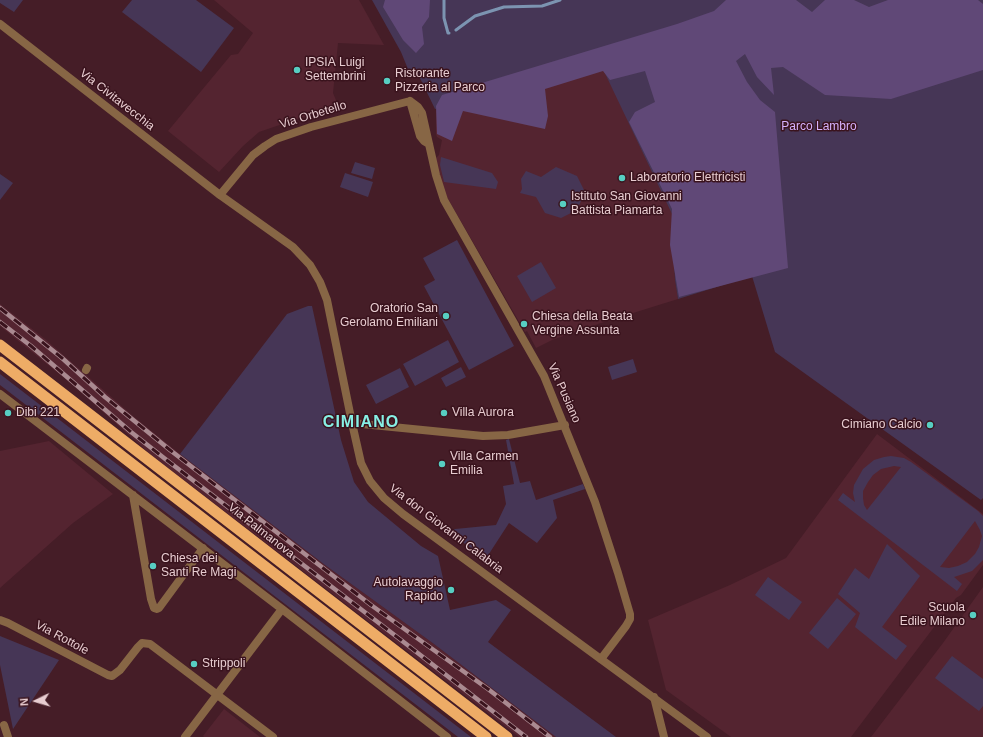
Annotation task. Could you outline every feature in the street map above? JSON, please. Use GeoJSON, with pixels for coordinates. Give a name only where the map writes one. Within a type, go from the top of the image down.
{"type":"FeatureCollection","features":[{"type":"Feature","properties":{"kind":"highway","name":"Via Palmanova"},"geometry":{"type":"LineString","coordinates":[[0,345],[507,737]]}},
{"type":"Feature","properties":{"kind":"highway"},"geometry":{"type":"LineString","coordinates":[[0,362],[486,737]]}},
{"type":"Feature","properties":{"kind":"street","name":"Via Civitavecchia"},"geometry":{"type":"LineString","coordinates":[[0,24],[220,195]]}},
{"type":"Feature","properties":{"kind":"street","name":"Via Orbetello"},"geometry":{"type":"LineString","coordinates":[[220,195],[253,155],[276,140],[311,127],[410,101]]}},
{"type":"Feature","properties":{"kind":"street","name":"Via Pusiano"},"geometry":{"type":"LineString","coordinates":[[410,101],[420,138],[429,144],[437,180],[447,205],[539,366],[565,425],[594,498],[630,612],[628,624],[601,659]]}},
{"type":"Feature","properties":{"kind":"street","name":"Via don Giovanni Calabria"},"geometry":{"type":"LineString","coordinates":[[220,195],[293,247],[318,277],[328,305],[358,452],[372,485],[391,505],[707,737]]}},
{"type":"Feature","properties":{"kind":"street"},"geometry":{"type":"LineString","coordinates":[[0,394],[203,548],[447,737]]}},
{"type":"Feature","properties":{"kind":"street"},"geometry":{"type":"LineString","coordinates":[[352,423],[482,436],[508,435],[565,425]]}},
{"type":"Feature","properties":{"kind":"street"},"geometry":{"type":"LineString","coordinates":[[133,495],[150,599],[154,608],[159,608],[203,548]]}},
{"type":"Feature","properties":{"kind":"street"},"geometry":{"type":"LineString","coordinates":[[184,737],[282,609]]}},
{"type":"Feature","properties":{"kind":"street","name":"Via Rottole"},"geometry":{"type":"LineString","coordinates":[[0,620],[105,675],[112,676],[120,670],[138,647],[144,643],[150,644],[217,694]]}},
{"type":"Feature","properties":{"kind":"street"},"geometry":{"type":"LineString","coordinates":[[217,694],[273,737]]}},
{"type":"Feature","properties":{"kind":"street"},"geometry":{"type":"LineString","coordinates":[[654,697],[664,737]]}},
{"type":"Feature","properties":{"kind":"street"},"geometry":{"type":"LineString","coordinates":[[2,728],[7,737]]}},
{"type":"Feature","properties":{"kind":"shaded area"},"geometry":{"type":"Polygon","coordinates":[[[214,0],[359,0],[384,45],[338,43],[333,93],[338,105],[259,132],[243,146],[219,172],[168,131],[231,55],[238,54],[253,33],[214,0]]]}},
{"type":"Feature","properties":{"kind":"shaded area"},"geometry":{"type":"Polygon","coordinates":[[[385,0],[430,0],[429,17],[422,27],[424,44],[416,53],[403,40],[383,7],[385,0]]]}},
{"type":"Feature","properties":{"kind":"shaded area"},"geometry":{"type":"Polygon","coordinates":[[[726,0],[796,0],[812,12],[825,0],[854,0],[869,7],[888,0],[978,0],[983,4],[983,70],[891,99],[825,95],[783,67],[771,68],[774,95],[757,77],[745,54],[736,61],[747,82],[760,100],[775,112],[788,268],[679,297],[670,245],[672,209],[629,122],[635,112],[655,102],[645,71],[610,80],[603,71],[545,89],[548,116],[545,129],[463,111],[452,141],[437,134],[436,106],[442,95],[677,24],[714,11],[726,0]]]}},
{"type":"Feature","properties":{"kind":"shaded area","name":"Istituto San Giovanni Battista Piamarta"},"geometry":{"type":"Polygon","coordinates":[[[590,69],[700,75],[672,227],[675,280],[678,299],[601,323],[552,340],[536,348],[527,331],[525,332],[444,192],[435,159],[439,155],[442,140],[437,137],[436,134],[436,110],[590,69]]]}},
{"type":"Feature","properties":{"kind":"shaded area"},"geometry":{"type":"Polygon","coordinates":[[[0,304],[45,339],[133,416],[180,454],[325,565],[434,644],[556,737],[519,737],[150,454],[74,386],[0,326],[0,304]]]}},
{"type":"Feature","properties":{"kind":"shaded area"},"geometry":{"type":"Polygon","coordinates":[[[877,434],[983,514],[983,565],[961,595],[956,598],[851,737],[731,737],[666,690],[648,620],[730,585],[786,558],[877,434]]]}},
{"type":"Feature","properties":{"kind":"shaded area"},"geometry":{"type":"Polygon","coordinates":[[[49,441],[113,494],[73,523],[0,588],[0,451],[49,441]]]}},
{"type":"Feature","properties":{"kind":"shaded area"},"geometry":{"type":"Polygon","coordinates":[[[983,587],[983,737],[871,737],[943,643],[983,587]]]}},
{"type":"Feature","properties":{"kind":"shaded area"},"geometry":{"type":"Polygon","coordinates":[[[224,709],[260,737],[204,737],[203,736],[224,709]]]}},
{"type":"Feature","properties":{"kind":"green space"},"geometry":{"type":"Polygon","coordinates":[[[0,0],[23,0],[14,12],[0,3],[0,0]]]}},
{"type":"Feature","properties":{"kind":"green space"},"geometry":{"type":"Polygon","coordinates":[[[132,0],[196,0],[234,28],[201,72],[122,12],[132,0]]]}},
{"type":"Feature","properties":{"kind":"green space","name":"Parco Lambro"},"geometry":{"type":"Polygon","coordinates":[[[372,0],[983,0],[983,498],[981,500],[775,352],[752,276],[678,299],[675,280],[672,227],[673,216],[602,67],[435,109],[419,76],[410,74],[401,52],[372,0]]]}},
{"type":"Feature","properties":{"kind":"green space"},"geometry":{"type":"Polygon","coordinates":[[[441,157],[492,173],[498,182],[496,189],[444,182],[440,165],[441,157]]]}},
{"type":"Feature","properties":{"kind":"green space"},"geometry":{"type":"Polygon","coordinates":[[[355,162],[375,168],[372,179],[351,173],[355,162]]]}},
{"type":"Feature","properties":{"kind":"green space"},"geometry":{"type":"Polygon","coordinates":[[[556,167],[577,176],[585,192],[577,210],[561,218],[545,213],[536,197],[520,193],[522,189],[521,179],[526,171],[541,177],[556,167]]]}},
{"type":"Feature","properties":{"kind":"green space"},"geometry":{"type":"Polygon","coordinates":[[[345,173],[373,182],[368,197],[340,187],[345,173]]]}},
{"type":"Feature","properties":{"kind":"green space"},"geometry":{"type":"Polygon","coordinates":[[[0,174],[13,183],[0,200],[0,174]]]}},
{"type":"Feature","properties":{"kind":"green space"},"geometry":{"type":"Polygon","coordinates":[[[457,240],[514,346],[469,370],[424,286],[435,280],[423,258],[457,240]]]}},
{"type":"Feature","properties":{"kind":"green space"},"geometry":{"type":"Polygon","coordinates":[[[541,262],[556,288],[532,302],[517,276],[541,262]]]}},
{"type":"Feature","properties":{"kind":"green space"},"geometry":{"type":"Polygon","coordinates":[[[308,306],[312,306],[341,440],[354,482],[368,502],[421,546],[438,556],[450,610],[496,600],[511,610],[488,642],[616,737],[556,737],[434,644],[325,565],[180,454],[287,314],[308,306]]]}},
{"type":"Feature","properties":{"kind":"green space"},"geometry":{"type":"Polygon","coordinates":[[[448,340],[459,362],[415,386],[403,364],[448,340]]]}},
{"type":"Feature","properties":{"kind":"green space"},"geometry":{"type":"Polygon","coordinates":[[[633,359],[637,372],[612,380],[608,367],[633,359]]]}},
{"type":"Feature","properties":{"kind":"green space"},"geometry":{"type":"Polygon","coordinates":[[[461,367],[466,377],[446,387],[441,378],[461,367]]]}},
{"type":"Feature","properties":{"kind":"green space"},"geometry":{"type":"Polygon","coordinates":[[[400,368],[409,387],[376,404],[366,385],[400,368]]]}},
{"type":"Feature","properties":{"kind":"green space"},"geometry":{"type":"Polygon","coordinates":[[[0,374],[471,737],[458,737],[0,385],[0,374]]]}},
{"type":"Feature","properties":{"kind":"green space"},"geometry":{"type":"Polygon","coordinates":[[[509,439],[520,483],[530,481],[536,500],[583,484],[585,489],[553,500],[557,518],[537,543],[509,523],[485,560],[477,552],[445,530],[496,525],[506,504],[503,486],[514,484],[506,440],[509,439]]]}},
{"type":"Feature","properties":{"kind":"green space"},"geometry":{"type":"Polygon","coordinates":[[[891,456],[904,458],[911,462],[983,516],[983,560],[972,571],[954,577],[962,584],[957,591],[838,500],[843,493],[855,502],[853,493],[854,485],[863,469],[874,460],[891,456]],[[894,466],[881,469],[873,475],[868,482],[863,491],[864,505],[867,510],[901,467],[894,466]],[[975,521],[940,567],[949,568],[958,566],[967,562],[975,554],[982,536],[975,521]]]}},
{"type":"Feature","properties":{"kind":"green space"},"geometry":{"type":"Polygon","coordinates":[[[887,544],[920,576],[882,627],[907,646],[896,660],[855,627],[860,613],[838,594],[855,568],[869,579],[887,544]]]}},
{"type":"Feature","properties":{"kind":"green space"},"geometry":{"type":"Polygon","coordinates":[[[768,577],[802,602],[789,620],[755,595],[768,577]]]}},
{"type":"Feature","properties":{"kind":"green space"},"geometry":{"type":"Polygon","coordinates":[[[837,598],[856,614],[828,649],[809,633],[837,598]]]}},
{"type":"Feature","properties":{"kind":"green space"},"geometry":{"type":"Polygon","coordinates":[[[0,636],[59,660],[13,729],[0,665],[0,636]]]}},
{"type":"Feature","properties":{"kind":"green space"},"geometry":{"type":"Polygon","coordinates":[[[952,656],[983,679],[983,706],[979,711],[935,678],[952,656]]]}},
{"type":"Feature","properties":{"kind":"waterway"},"geometry":{"type":"LineString","coordinates":[[444,0],[444,18],[449,33]]}},
{"type":"Feature","properties":{"kind":"waterway"},"geometry":{"type":"LineString","coordinates":[[456,30],[475,16],[504,7],[542,6],[560,0]]}},
{"type":"Feature","properties":{"kind":"railway"},"geometry":{"type":"LineString","coordinates":[[0,308],[62,358],[105,397],[170,450],[371,605],[488,689],[550,737]]}},
{"type":"Feature","properties":{"kind":"railway"},"geometry":{"type":"LineString","coordinates":[[0,322],[31,346],[131,432],[526,737]]}},
{"type":"Feature","properties":{"kind":"place","name":"IPSIA Luigi Settembrini"},"geometry":{"type":"Point","coordinates":[297,70]}},
{"type":"Feature","properties":{"kind":"place","name":"Ristorante Pizzeria al Parco"},"geometry":{"type":"Point","coordinates":[387,81]}},
{"type":"Feature","properties":{"kind":"place","name":"Laboratorio Elettricisti"},"geometry":{"type":"Point","coordinates":[622,178]}},
{"type":"Feature","properties":{"kind":"place","name":"Istituto San Giovanni Battista Piamarta"},"geometry":{"type":"Point","coordinates":[563,204]}},
{"type":"Feature","properties":{"kind":"place","name":"Oratorio San Gerolamo Emiliani"},"geometry":{"type":"Point","coordinates":[446,316]}},
{"type":"Feature","properties":{"kind":"place","name":"Chiesa della Beata Vergine Assunta"},"geometry":{"type":"Point","coordinates":[524,324]}},
{"type":"Feature","properties":{"kind":"place","name":"Dibi 221"},"geometry":{"type":"Point","coordinates":[8,413]}},
{"type":"Feature","properties":{"kind":"place","name":"Villa Aurora"},"geometry":{"type":"Point","coordinates":[444,413]}},
{"type":"Feature","properties":{"kind":"place","name":"Cimiano Calcio"},"geometry":{"type":"Point","coordinates":[930,425]}},
{"type":"Feature","properties":{"kind":"place","name":"Villa Carmen Emilia"},"geometry":{"type":"Point","coordinates":[442,464]}},
{"type":"Feature","properties":{"kind":"place","name":"Chiesa dei Santi Re Magi"},"geometry":{"type":"Point","coordinates":[153,566]}},
{"type":"Feature","properties":{"kind":"place","name":"Autolavaggio Rapido"},"geometry":{"type":"Point","coordinates":[451,590]}},
{"type":"Feature","properties":{"kind":"place","name":"Scuola Edile Milano"},"geometry":{"type":"Point","coordinates":[973,615]}},
{"type":"Feature","properties":{"kind":"place","name":"Strippoli"},"geometry":{"type":"Point","coordinates":[194,664]}},
{"type":"Feature","properties":{"kind":"district","name":"CIMIANO"},"geometry":{"type":"Point","coordinates":[361,423]}}]}
